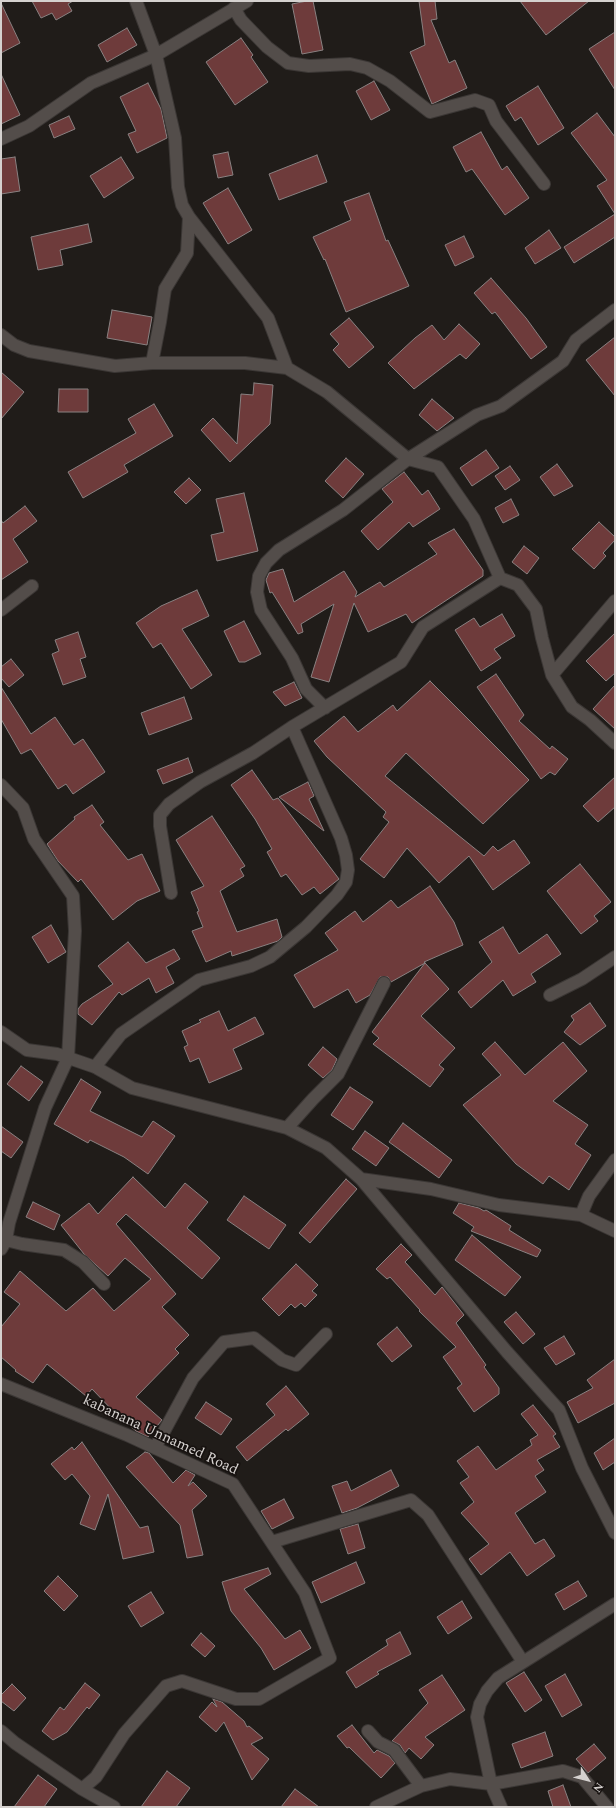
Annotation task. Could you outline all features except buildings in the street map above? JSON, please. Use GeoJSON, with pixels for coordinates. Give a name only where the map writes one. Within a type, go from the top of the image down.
{"type":"FeatureCollection","features":[{"type":"Feature","properties":{"kind":"street"},"geometry":{"type":"LineString","coordinates":[[136,1],[156,55],[175,138],[178,187],[182,204],[189,217],[268,318],[287,368]]}},
{"type":"Feature","properties":{"kind":"street"},"geometry":{"type":"LineString","coordinates":[[1,139],[29,126],[91,83],[156,55],[247,1]]}},
{"type":"Feature","properties":{"kind":"street"},"geometry":{"type":"LineString","coordinates":[[234,8],[241,20],[267,47],[288,63],[309,66],[350,64],[367,68],[390,81],[430,112],[475,100],[488,105],[496,121],[544,184]]}},
{"type":"Feature","properties":{"kind":"street"},"geometry":{"type":"LineString","coordinates":[[152,363],[165,289],[187,253],[189,217]]}},
{"type":"Feature","properties":{"kind":"street"},"geometry":{"type":"LineString","coordinates":[[326,708],[306,689],[292,658],[261,610],[257,592],[259,576],[266,562],[280,550],[343,510],[408,459],[477,415],[501,406],[563,361],[576,340],[615,310]]}},
{"type":"Feature","properties":{"kind":"street"},"geometry":{"type":"LineString","coordinates":[[1,335],[14,345],[29,351],[115,366],[152,363],[246,363],[287,368],[327,392],[408,459],[438,467],[474,519],[500,578],[518,585],[536,609],[552,675],[572,707],[590,720],[615,743]]}},
{"type":"Feature","properties":{"kind":"street"},"geometry":{"type":"LineString","coordinates":[[171,893],[164,858],[160,815],[169,804],[200,782],[253,753],[292,727],[401,662],[423,627],[500,578]]}},
{"type":"Feature","properties":{"kind":"street"},"geometry":{"type":"LineString","coordinates":[[1,610],[32,586]]}},
{"type":"Feature","properties":{"kind":"street"},"geometry":{"type":"LineString","coordinates":[[552,675],[615,601]]}},
{"type":"Feature","properties":{"kind":"street"},"geometry":{"type":"LineString","coordinates":[[95,1067],[121,1034],[199,980],[251,966],[270,957],[306,927],[337,895],[346,882],[348,870],[346,855],[341,838],[292,727]]}},
{"type":"Feature","properties":{"kind":"street"},"geometry":{"type":"LineString","coordinates":[[1,785],[23,808],[34,840],[74,896],[74,962],[68,1058],[45,1108],[3,1244],[22,1244],[64,1250],[83,1262],[104,1284]]}},
{"type":"Feature","properties":{"kind":"street"},"geometry":{"type":"LineString","coordinates":[[550,995],[582,979],[615,957]]}},
{"type":"Feature","properties":{"kind":"street"},"geometry":{"type":"LineString","coordinates":[[287,1128],[338,1074],[384,983]]}},
{"type":"Feature","properties":{"kind":"street"},"geometry":{"type":"LineString","coordinates":[[1,1032],[27,1050],[68,1058],[95,1067],[132,1088],[287,1128],[326,1148],[361,1179],[502,1346],[559,1410],[582,1468],[615,1533]]}},
{"type":"Feature","properties":{"kind":"street"},"geometry":{"type":"LineString","coordinates":[[581,1215],[589,1196],[615,1160]]}},
{"type":"Feature","properties":{"kind":"street"},"geometry":{"type":"LineString","coordinates":[[361,1179],[430,1189],[499,1205],[581,1215],[615,1231]]}},
{"type":"Feature","properties":{"kind":"street"},"geometry":{"type":"LineString","coordinates":[[155,1448],[193,1378],[224,1342],[254,1338],[282,1360],[296,1365],[326,1334]]}},
{"type":"Feature","properties":{"kind":"street","name":"kabanana Unnamed Road"},"geometry":{"type":"LineString","coordinates":[[1,1384],[155,1448],[233,1484],[305,1593],[330,1658],[259,1699],[236,1699],[182,1681],[166,1686],[124,1734],[96,1777],[82,1789]]}},
{"type":"Feature","properties":{"kind":"street"},"geometry":{"type":"LineString","coordinates":[[272,1542],[411,1500],[428,1515],[523,1662]]}},
{"type":"Feature","properties":{"kind":"street"},"geometry":{"type":"LineString","coordinates":[[501,1807],[491,1784],[477,1717],[480,1704],[498,1678],[615,1604]]}},
{"type":"Feature","properties":{"kind":"street"},"geometry":{"type":"LineString","coordinates":[[1,1730],[15,1743],[82,1789],[114,1807]]}},
{"type":"Feature","properties":{"kind":"street"},"geometry":{"type":"LineString","coordinates":[[368,1731],[378,1742],[394,1750],[421,1786]]}},
{"type":"Feature","properties":{"kind":"street"},"geometry":{"type":"LineString","coordinates":[[376,1807],[421,1786],[450,1778],[491,1784],[563,1771],[582,1777],[607,1807]]}}]}
